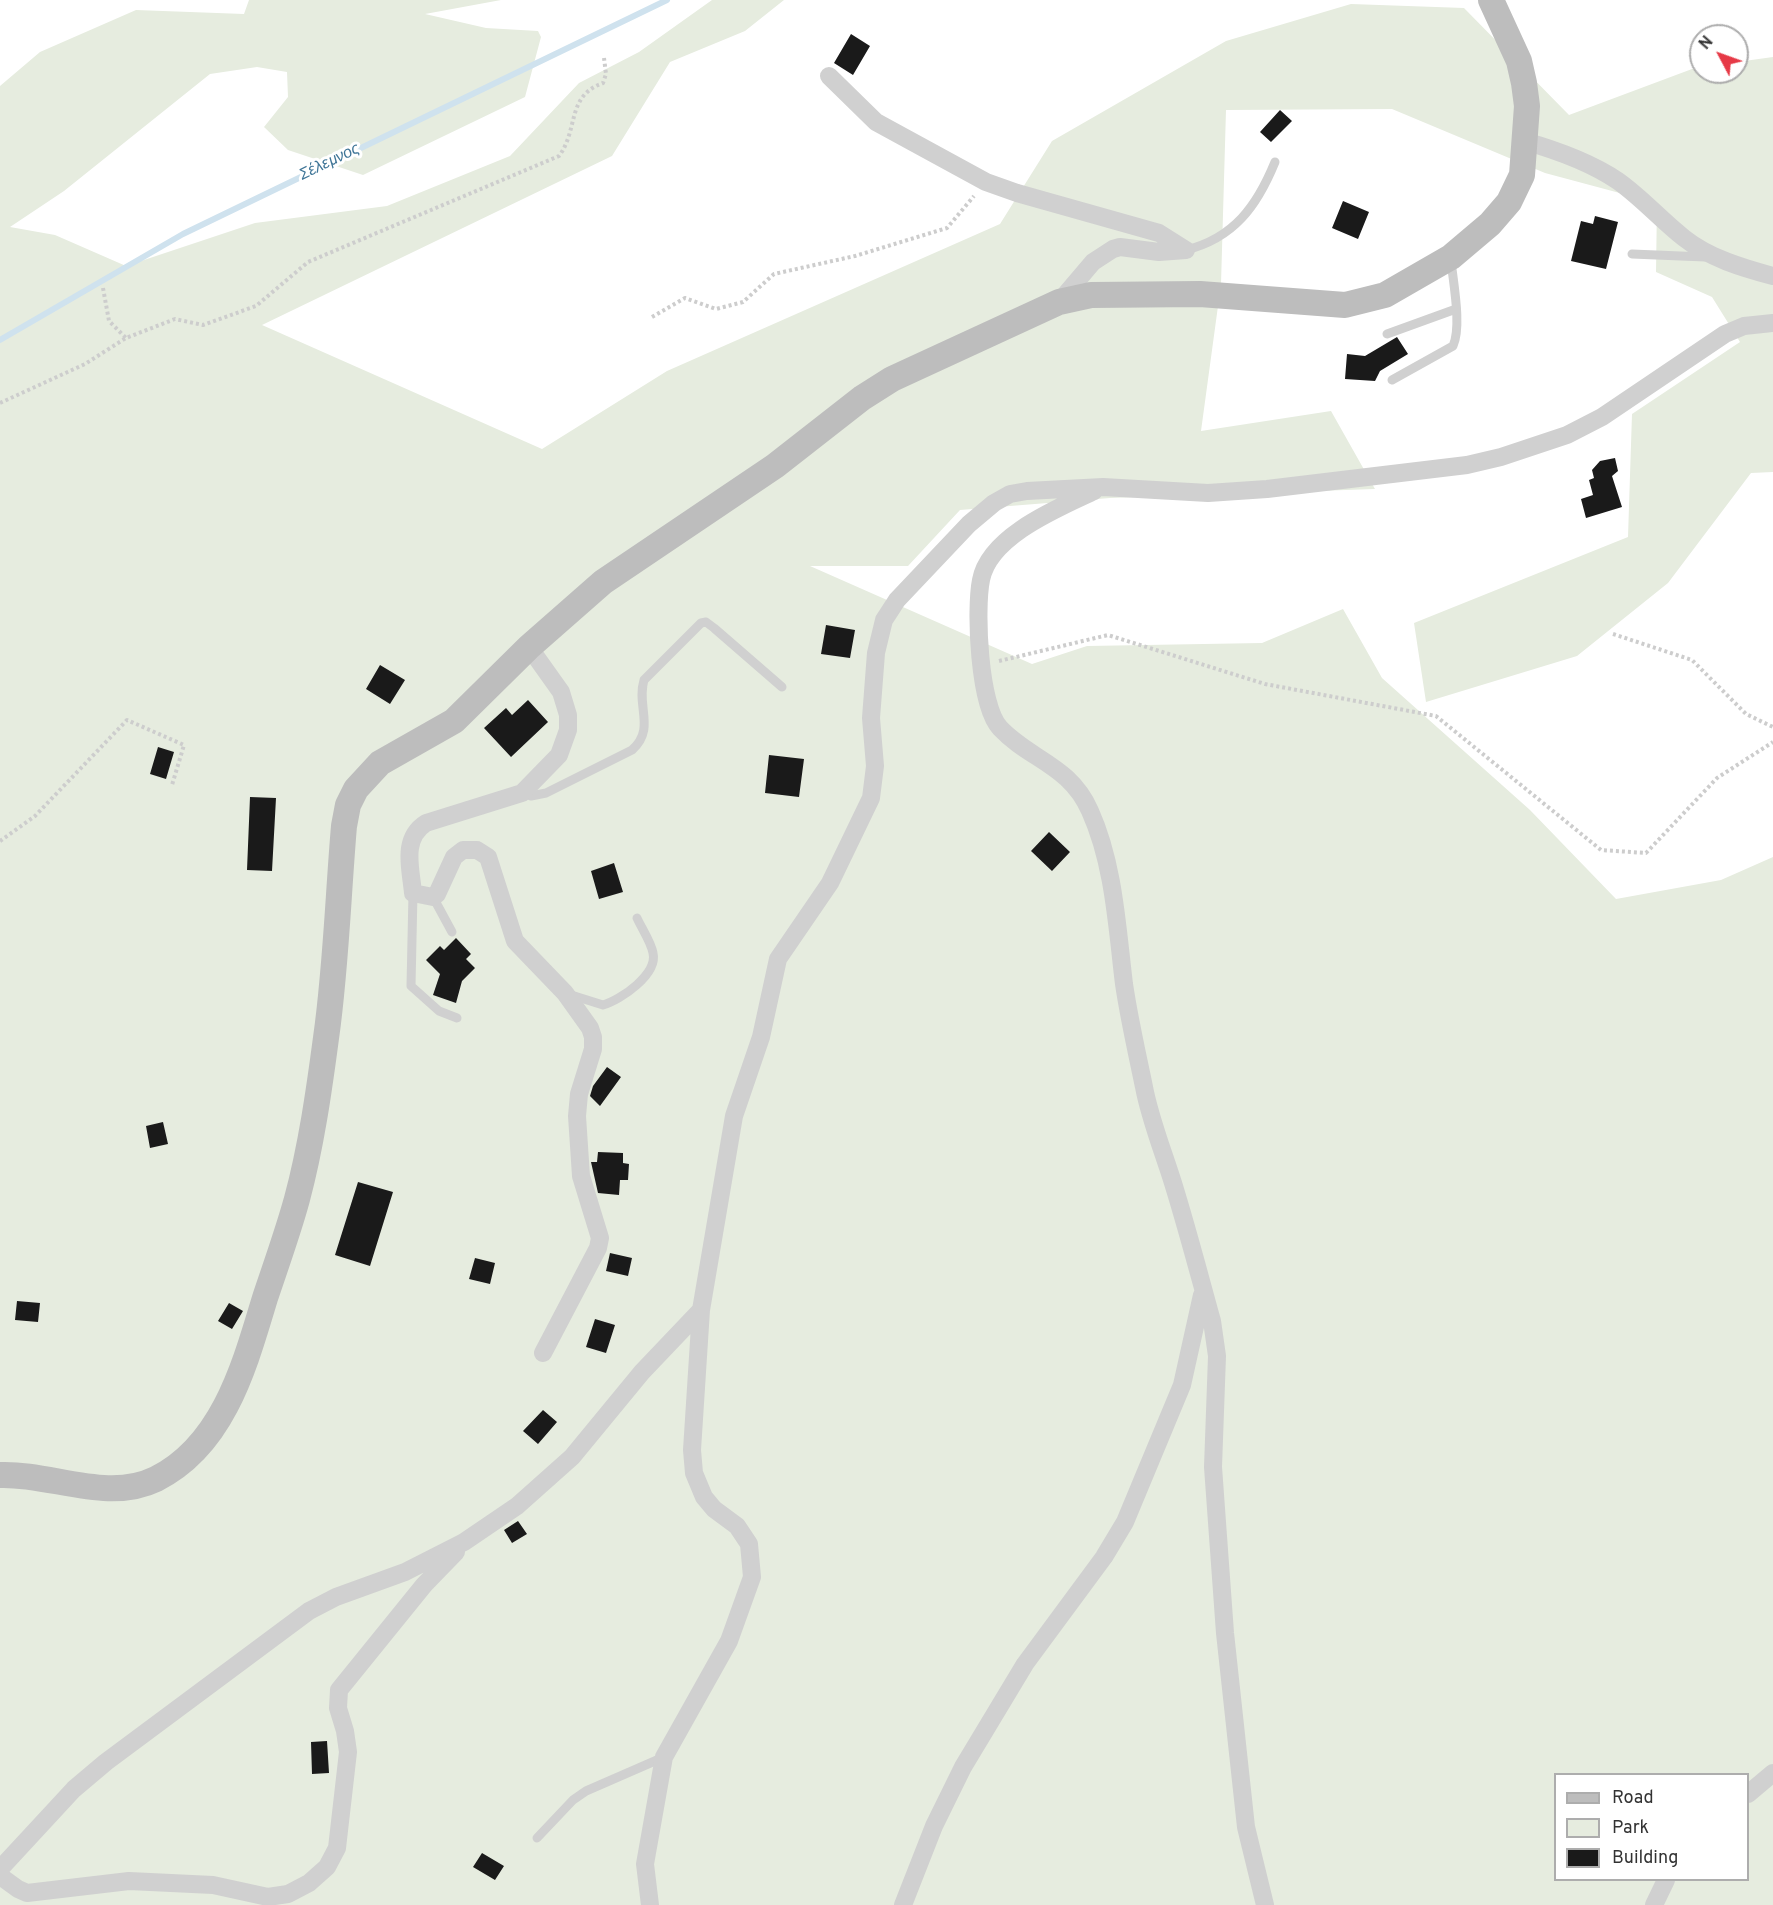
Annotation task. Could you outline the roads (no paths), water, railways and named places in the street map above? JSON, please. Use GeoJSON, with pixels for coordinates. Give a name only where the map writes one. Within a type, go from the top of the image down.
{"type":"FeatureCollection","features":[{"type":"Feature","properties":{"kind":"main road"},"geometry":{"type":"LineString","coordinates":[[0,1475],[34,1475],[104,1489],[130,1486],[156,1479],[181,1462],[208,1435],[225,1408],[245,1364],[301,1177],[327,1036],[344,826],[348,805],[356,789],[380,763],[454,721],[529,647],[603,582],[775,466],[862,398],[892,379],[1059,302],[1091,295],[1200,294],[1345,305],[1385,295],[1451,257],[1490,224],[1509,202],[1522,175],[1527,106],[1519,61],[1491,0]]}},
{"type":"Feature","properties":{"kind":"street"},"geometry":{"type":"LineString","coordinates":[[829,76],[876,122],[986,182],[1159,233],[1186,250]]}},
{"type":"Feature","properties":{"kind":"street"},"geometry":{"type":"LineString","coordinates":[[1524,141],[1583,162],[1617,181],[1686,239],[1741,268],[1773,276]]}},
{"type":"Feature","properties":{"kind":"street"},"geometry":{"type":"LineString","coordinates":[[1059,302],[1093,262],[1113,249],[1186,250]]}},
{"type":"Feature","properties":{"kind":"street"},"geometry":{"type":"LineString","coordinates":[[650,1905],[645,1864],[664,1757],[729,1641],[752,1577],[753,1560],[744,1533],[704,1497],[694,1473],[692,1450],[701,1310],[734,1116],[761,1037],[778,958],[830,883],[871,798],[875,766],[871,718],[876,652],[884,620],[897,600],[969,524],[994,503],[1010,494],[1104,487],[1208,493],[1256,490],[1467,465],[1567,435],[1602,417],[1725,334],[1744,326],[1773,323]]}},
{"type":"Feature","properties":{"kind":"street"},"geometry":{"type":"LineString","coordinates":[[1104,487],[1041,515],[1005,543],[987,564],[981,577],[979,596],[981,665],[991,717],[1009,736],[1063,772],[1090,810],[1104,852],[1125,991],[1144,1091],[1212,1321],[1217,1356],[1212,1467],[1225,1633],[1246,1827],[1265,1905]]}},
{"type":"Feature","properties":{"kind":"street"},"geometry":{"type":"LineString","coordinates":[[529,647],[561,692],[568,715],[568,730],[559,755],[522,793],[419,828],[409,846],[413,893],[433,897],[458,853],[463,850],[484,853],[488,857],[515,941],[565,993],[590,1028],[593,1036],[593,1049],[579,1094],[577,1116],[581,1176],[600,1238],[598,1248],[543,1353]]}},
{"type":"Feature","properties":{"kind":"street"},"geometry":{"type":"LineString","coordinates":[[903,1905],[934,1826],[963,1767],[1025,1664],[1104,1557],[1125,1522],[1182,1385],[1203,1290]]}},
{"type":"Feature","properties":{"kind":"street"},"geometry":{"type":"LineString","coordinates":[[0,1869],[74,1789],[106,1762],[309,1611],[336,1597],[405,1572],[464,1542],[517,1506],[572,1457],[642,1372],[701,1310]]}},
{"type":"Feature","properties":{"kind":"street"},"geometry":{"type":"LineString","coordinates":[[0,1876],[18,1889],[34,1893],[129,1881],[213,1886],[279,1897],[309,1883],[327,1867],[337,1848],[340,1830],[348,1752],[338,1708],[339,1690],[424,1585],[464,1542]]}},
{"type":"Feature","properties":{"kind":"street"},"geometry":{"type":"LineString","coordinates":[[1749,1793],[1773,1773]]}},
{"type":"Feature","properties":{"kind":"street"},"geometry":{"type":"LineString","coordinates":[[1654,1905],[1666,1881]]}},
{"type":"Feature","properties":{"kind":"lane"},"geometry":{"type":"LineString","coordinates":[[1186,250],[1213,241],[1247,212],[1261,195],[1275,162]]}},
{"type":"Feature","properties":{"kind":"lane"},"geometry":{"type":"LineString","coordinates":[[1632,254],[1718,257]]}},
{"type":"Feature","properties":{"kind":"lane"},"geometry":{"type":"LineString","coordinates":[[1392,380],[1453,346],[1456,309],[1451,257]]}},
{"type":"Feature","properties":{"kind":"lane"},"geometry":{"type":"LineString","coordinates":[[1387,334],[1456,309]]}},
{"type":"Feature","properties":{"kind":"lane"},"geometry":{"type":"LineString","coordinates":[[522,793],[531,796],[546,793],[632,750],[640,743],[646,728],[642,690],[644,680],[701,623],[706,622],[714,628],[782,687]]}},
{"type":"Feature","properties":{"kind":"lane"},"geometry":{"type":"LineString","coordinates":[[413,893],[411,986],[439,1011],[457,1018]]}},
{"type":"Feature","properties":{"kind":"lane"},"geometry":{"type":"LineString","coordinates":[[433,897],[452,932]]}},
{"type":"Feature","properties":{"kind":"lane"},"geometry":{"type":"LineString","coordinates":[[565,993],[603,1005],[628,993],[653,962],[653,952],[637,918]]}},
{"type":"Feature","properties":{"kind":"lane"},"geometry":{"type":"LineString","coordinates":[[537,1838],[573,1800],[586,1791],[664,1757]]}},
{"type":"Feature","properties":{"kind":"waterway","name":"Σέλεμνος"},"geometry":{"type":"LineString","coordinates":[[0,340],[183,234],[667,0]]}}]}
